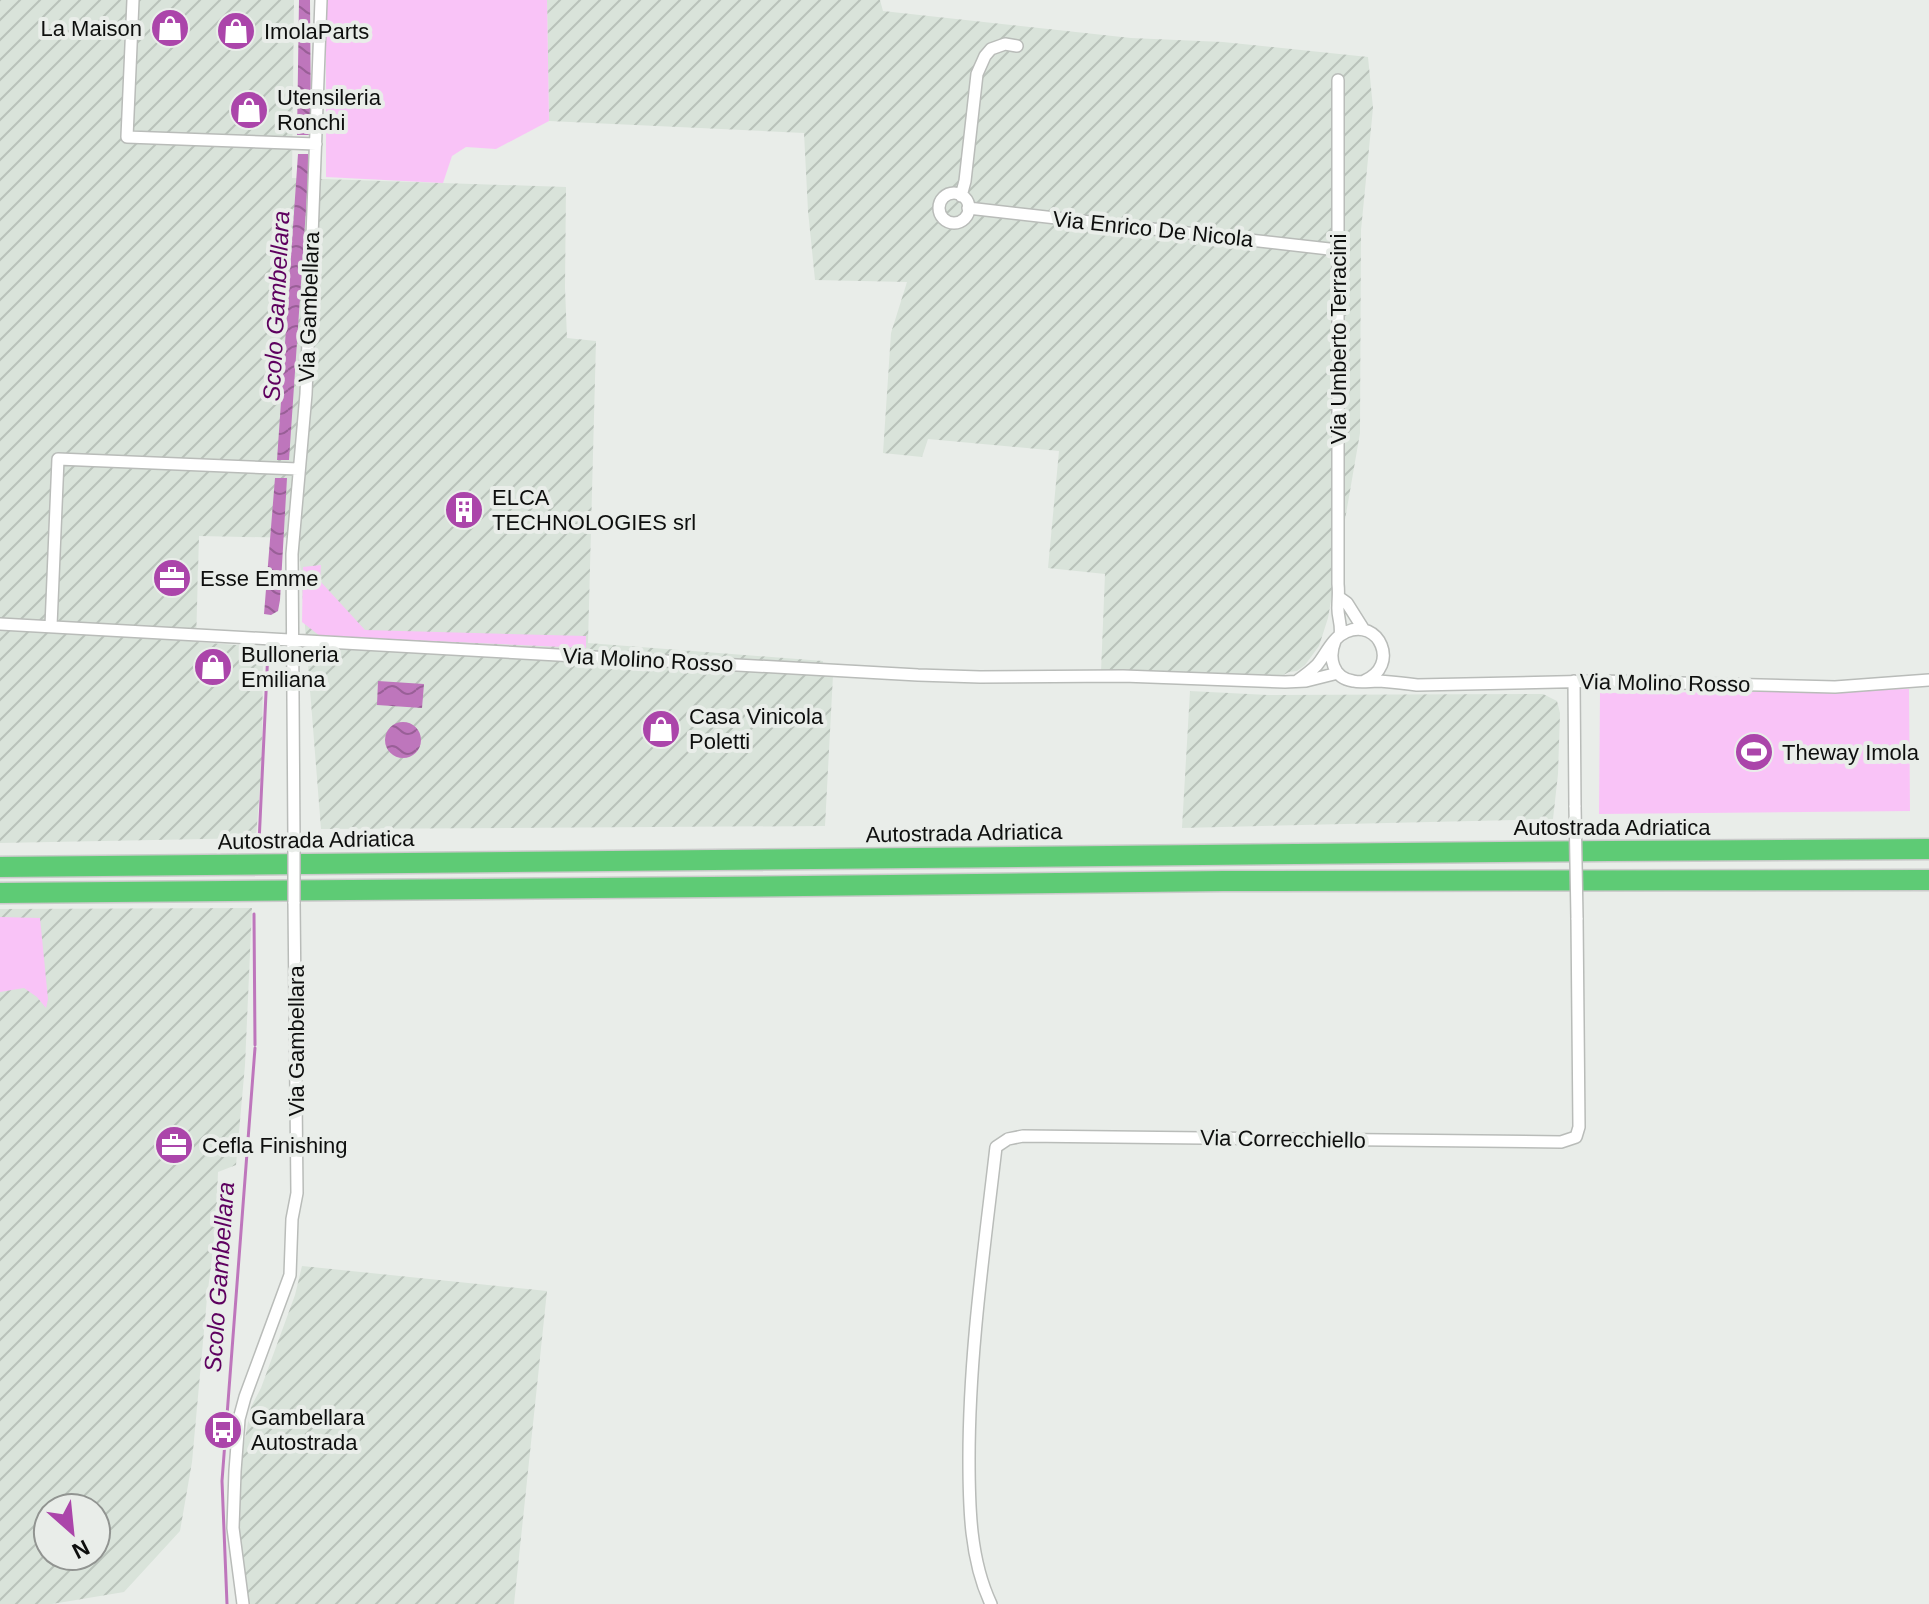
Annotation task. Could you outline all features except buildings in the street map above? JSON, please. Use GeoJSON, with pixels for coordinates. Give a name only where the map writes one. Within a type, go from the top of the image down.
{"type":"FeatureCollection","features":[{"type":"Feature","properties":{"kind":"highway","name":"Autostrada Adriatica"},"geometry":{"type":"LineString","coordinates":[[0,867],[1929,849]]}},
{"type":"Feature","properties":{"kind":"highway"},"geometry":{"type":"LineString","coordinates":[[0,893],[1223,881],[1929,880]]}},
{"type":"Feature","properties":{"kind":"street"},"geometry":{"type":"LineString","coordinates":[[133,0],[127,137],[316,144]]}},
{"type":"Feature","properties":{"kind":"street","name":"Via Gambellara"},"geometry":{"type":"LineString","coordinates":[[243,1604],[233,1528],[239,1419],[290,1275],[292,1219],[297,1193],[292,554],[306,394],[321,0]]}},
{"type":"Feature","properties":{"kind":"street"},"geometry":{"type":"LineString","coordinates":[[968,208],[967,201],[961,196],[977,74],[991,49],[1005,44],[1017,46]]}},
{"type":"Feature","properties":{"kind":"street","name":"Via Umberto Terracini"},"geometry":{"type":"LineString","coordinates":[[1337,638],[1341,627],[1337,604],[1340,598],[1338,80]]}},
{"type":"Feature","properties":{"kind":"street","name":"Via Enrico De Nicola"},"geometry":{"type":"LineString","coordinates":[[961,196],[953,194],[944,197],[939,204],[941,217],[949,222],[958,222],[966,217],[968,208],[1338,250]]}},
{"type":"Feature","properties":{"kind":"street"},"geometry":{"type":"LineString","coordinates":[[51,626],[58,459],[298,469]]}},
{"type":"Feature","properties":{"kind":"street"},"geometry":{"type":"LineString","coordinates":[[1340,598],[1347,603],[1364,630],[1378,639],[1388,667],[1401,682]]}},
{"type":"Feature","properties":{"kind":"street","name":"Via Molino Rosso"},"geometry":{"type":"LineString","coordinates":[[0,624],[918,675],[1123,676],[1285,682],[1306,681],[1338,673]]}},
{"type":"Feature","properties":{"kind":"street"},"geometry":{"type":"LineString","coordinates":[[1297,681],[1317,665],[1337,638],[1348,630],[1364,630]]}},
{"type":"Feature","properties":{"kind":"street"},"geometry":{"type":"LineString","coordinates":[[1337,638],[1331,649],[1333,666],[1345,679],[1353,682],[1371,678],[1378,672],[1384,655]]}},
{"type":"Feature","properties":{"kind":"street","name":"Via Molino Rosso"},"geometry":{"type":"LineString","coordinates":[[1363,681],[1417,685],[1574,681],[1835,687],[1929,680]]}},
{"type":"Feature","properties":{"kind":"street","name":"Via Correcchiello"},"geometry":{"type":"LineString","coordinates":[[991,1604],[981,1585],[969,1510],[969,1418],[974,1338],[996,1147],[1008,1139],[1023,1136],[1561,1142],[1576,1137],[1579,1127],[1574,681]]}},
{"type":"Feature","properties":{"kind":"shaded area"},"geometry":{"type":"Polygon","coordinates":[[[0,0],[294,0],[292,178],[566,187],[567,338],[596,341],[588,643],[823,661],[822,675],[833,675],[825,826],[321,829],[298,538],[199,536],[196,642],[263,647],[262,760],[256,838],[0,843],[0,0]]]}},
{"type":"Feature","properties":{"kind":"shaded area"},"geometry":{"type":"Polygon","coordinates":[[[326,0],[547,0],[549,121],[496,149],[466,147],[452,156],[443,183],[326,177],[326,0]]]}},
{"type":"Feature","properties":{"kind":"shaded area"},"geometry":{"type":"Polygon","coordinates":[[[547,0],[880,0],[883,11],[1131,38],[1223,42],[1368,57],[1373,108],[1361,230],[1360,433],[1328,618],[1319,646],[1305,665],[1276,679],[1101,672],[1105,574],[1048,568],[1059,451],[928,439],[922,457],[883,453],[891,333],[907,282],[815,280],[804,133],[549,121],[547,0]]]}},
{"type":"Feature","properties":{"kind":"shaded area"},"geometry":{"type":"Polygon","coordinates":[[[321,565],[320,581],[365,630],[586,636],[586,648],[320,636],[302,622],[303,567],[321,565]]]}},
{"type":"Feature","properties":{"kind":"shaded area","name":"Theway Imola"},"geometry":{"type":"Polygon","coordinates":[[[1909,689],[1910,811],[1599,814],[1600,693],[1909,689]]]}},
{"type":"Feature","properties":{"kind":"shaded area"},"geometry":{"type":"Polygon","coordinates":[[[1190,691],[1268,695],[1543,694],[1557,701],[1560,713],[1553,819],[1182,828],[1190,691]]]}},
{"type":"Feature","properties":{"kind":"shaded area"},"geometry":{"type":"Polygon","coordinates":[[[252,908],[245,1065],[236,1165],[218,1172],[216,1224],[192,1462],[180,1531],[124,1592],[52,1604],[0,1604],[0,909],[252,908]]]}},
{"type":"Feature","properties":{"kind":"shaded area"},"geometry":{"type":"Polygon","coordinates":[[[0,917],[40,918],[48,999],[46,1008],[24,988],[0,992],[0,917]]]}},
{"type":"Feature","properties":{"kind":"shaded area"},"geometry":{"type":"Polygon","coordinates":[[[302,1266],[547,1291],[514,1604],[249,1604],[240,1541],[239,1469],[251,1407],[295,1295],[302,1266]]]}},
{"type":"Feature","properties":{"kind":"water"},"geometry":{"type":"Polygon","coordinates":[[[299,0],[310,0],[311,133],[308,135],[297,135],[299,0]]]}},
{"type":"Feature","properties":{"kind":"water"},"geometry":{"type":"Polygon","coordinates":[[[298,154],[308,154],[309,165],[289,460],[277,460],[298,154]]]}},
{"type":"Feature","properties":{"kind":"water"},"geometry":{"type":"Polygon","coordinates":[[[275,478],[287,478],[280,600],[278,611],[271,615],[264,614],[275,478]]]}},
{"type":"Feature","properties":{"kind":"water"},"geometry":{"type":"Polygon","coordinates":[[[378,681],[424,684],[422,708],[377,705],[378,681]]]}},
{"type":"Feature","properties":{"kind":"water"},"geometry":{"type":"Polygon","coordinates":[[[403,722],[416,727],[421,740],[416,753],[403,758],[390,753],[385,740],[390,727],[403,722]]]}},
{"type":"Feature","properties":{"kind":"waterway","name":"Scolo Gambellara"},"geometry":{"type":"LineString","coordinates":[[259,843],[268,650]]}},
{"type":"Feature","properties":{"kind":"waterway","name":"Scolo Gambellara"},"geometry":{"type":"LineString","coordinates":[[254,914],[255,1045]]}},
{"type":"Feature","properties":{"kind":"waterway","name":"Scolo Gambellara"},"geometry":{"type":"LineString","coordinates":[[227,1604],[222,1481],[255,1048]]}},
{"type":"Feature","properties":{"kind":"place","name":"La Maison"},"geometry":{"type":"Point","coordinates":[170,28]}},
{"type":"Feature","properties":{"kind":"place","name":"ImolaParts"},"geometry":{"type":"Point","coordinates":[236,31]}},
{"type":"Feature","properties":{"kind":"place","name":"Utensileria Ronchi"},"geometry":{"type":"Point","coordinates":[249,110]}},
{"type":"Feature","properties":{"kind":"place","name":"ELCA TECHNOLOGIES srl"},"geometry":{"type":"Point","coordinates":[464,510]}},
{"type":"Feature","properties":{"kind":"place","name":"Esse Emme"},"geometry":{"type":"Point","coordinates":[172,578]}},
{"type":"Feature","properties":{"kind":"place","name":"Bulloneria Emiliana"},"geometry":{"type":"Point","coordinates":[213,667]}},
{"type":"Feature","properties":{"kind":"place","name":"Casa Vinicola Poletti"},"geometry":{"type":"Point","coordinates":[661,729]}},
{"type":"Feature","properties":{"kind":"place","name":"Theway Imola"},"geometry":{"type":"Point","coordinates":[1754,752]}},
{"type":"Feature","properties":{"kind":"place","name":"Cefla Finishing"},"geometry":{"type":"Point","coordinates":[174,1145]}},
{"type":"Feature","properties":{"kind":"place","name":"Gambellara Autostrada"},"geometry":{"type":"Point","coordinates":[223,1430]}}]}
